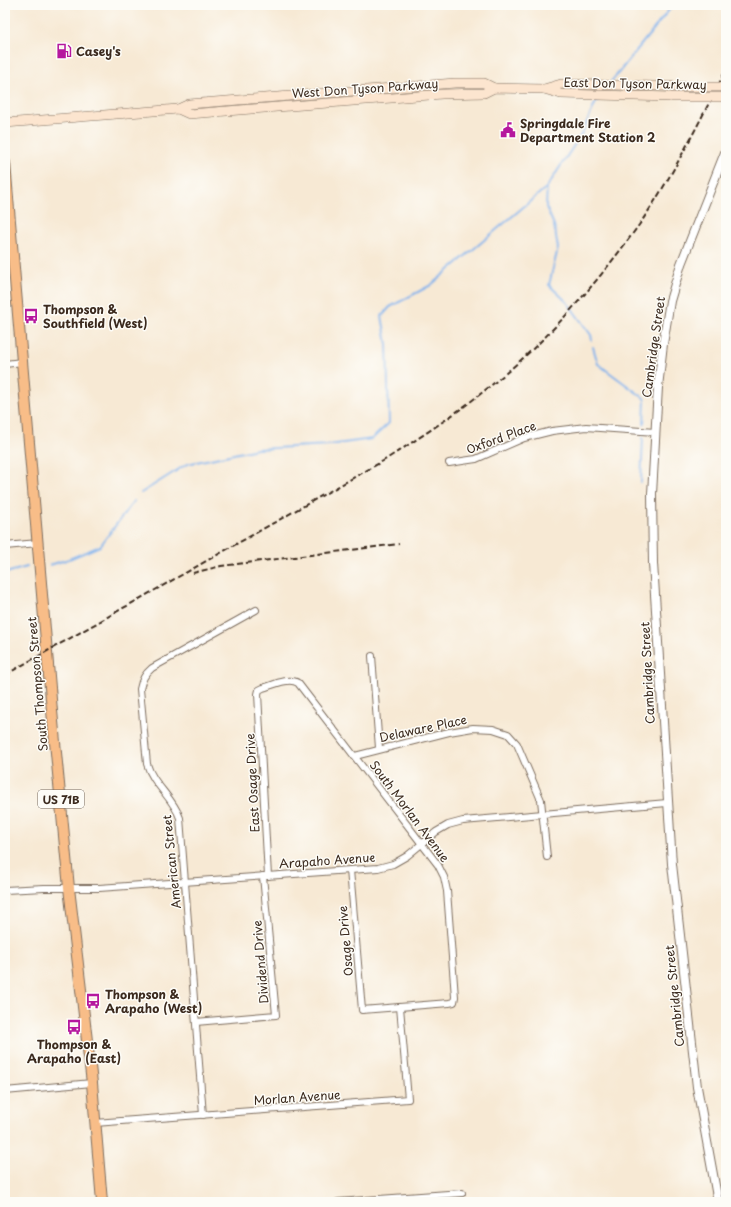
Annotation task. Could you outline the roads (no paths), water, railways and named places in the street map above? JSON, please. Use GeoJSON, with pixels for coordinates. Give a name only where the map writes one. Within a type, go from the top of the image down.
{"type":"FeatureCollection","features":[{"type":"Feature","properties":{"kind":"highway","name":"South Thompson Street"},"geometry":{"type":"LineString","coordinates":[[5,162],[52,710],[92,1083],[102,1202]]}},
{"type":"Feature","properties":{"kind":"main road","name":"West Don Tyson Parkway"},"geometry":{"type":"LineString","coordinates":[[5,123],[178,109],[189,114],[442,94],[484,93],[494,88],[544,89],[561,84],[724,88]]}},
{"type":"Feature","properties":{"kind":"main road","name":"East Don Tyson Parkway"},"geometry":{"type":"LineString","coordinates":[[544,89],[561,94],[725,97]]}},
{"type":"Feature","properties":{"kind":"street","name":"Cambridge Street"},"geometry":{"type":"LineString","coordinates":[[718,1202],[697,1087],[672,864],[667,803],[652,537],[652,494],[655,432],[663,344],[672,293],[681,264],[726,150]]}},
{"type":"Feature","properties":{"kind":"street"},"geometry":{"type":"LineString","coordinates":[[5,364],[22,362]]}},
{"type":"Feature","properties":{"kind":"street","name":"Oxford Place"},"geometry":{"type":"LineString","coordinates":[[449,464],[476,459],[524,438],[552,431],[586,427],[655,432]]}},
{"type":"Feature","properties":{"kind":"street"},"geometry":{"type":"LineString","coordinates":[[5,546],[38,543]]}},
{"type":"Feature","properties":{"kind":"street","name":"American Street"},"geometry":{"type":"LineString","coordinates":[[203,1115],[180,818],[172,802],[149,773],[140,689],[145,674],[152,668],[256,610]]}},
{"type":"Feature","properties":{"kind":"street"},"geometry":{"type":"LineString","coordinates":[[372,656],[379,748]]}},
{"type":"Feature","properties":{"kind":"street","name":"East Osage Drive"},"geometry":{"type":"LineString","coordinates":[[266,876],[258,694],[259,690],[294,680]]}},
{"type":"Feature","properties":{"kind":"street","name":"South Morlan Avenue"},"geometry":{"type":"LineString","coordinates":[[294,680],[298,683],[355,756],[438,865],[444,877],[447,891],[455,997],[454,1002],[400,1007]]}},
{"type":"Feature","properties":{"kind":"street","name":"Delaware Place"},"geometry":{"type":"LineString","coordinates":[[355,756],[379,748],[473,728],[493,729],[508,734],[517,744],[541,800],[547,857]]}},
{"type":"Feature","properties":{"kind":"street","name":"Arapaho Avenue"},"geometry":{"type":"LineString","coordinates":[[5,890],[99,888],[184,883],[378,868],[393,864],[407,856],[436,832],[448,825],[463,820],[667,803]]}},
{"type":"Feature","properties":{"kind":"street","name":"Osage Drive"},"geometry":{"type":"LineString","coordinates":[[350,870],[362,1010],[400,1007]]}},
{"type":"Feature","properties":{"kind":"street","name":"Dividend Drive"},"geometry":{"type":"LineString","coordinates":[[196,1022],[276,1015],[266,876]]}},
{"type":"Feature","properties":{"kind":"street","name":"Morlan Avenue"},"geometry":{"type":"LineString","coordinates":[[95,1123],[408,1100],[400,1007]]}},
{"type":"Feature","properties":{"kind":"street"},"geometry":{"type":"LineString","coordinates":[[5,1091],[92,1083]]}},
{"type":"Feature","properties":{"kind":"street"},"geometry":{"type":"LineString","coordinates":[[338,1202],[462,1193]]}},
{"type":"Feature","properties":{"kind":"waterway"},"geometry":{"type":"LineString","coordinates":[[611,82],[673,5]]}},
{"type":"Feature","properties":{"kind":"waterway"},"geometry":{"type":"LineString","coordinates":[[141,493],[187,464],[257,449],[329,445],[372,439],[389,423],[387,344],[382,316],[390,307],[431,285],[547,187],[582,133],[599,98]]}},
{"type":"Feature","properties":{"kind":"waterway"},"geometry":{"type":"LineString","coordinates":[[547,187],[546,207],[554,225],[558,248],[549,285],[567,302],[591,335],[592,340]]}},
{"type":"Feature","properties":{"kind":"waterway"},"geometry":{"type":"LineString","coordinates":[[593,347],[598,364],[644,398],[644,424]]}},
{"type":"Feature","properties":{"kind":"waterway"},"geometry":{"type":"LineString","coordinates":[[641,482],[643,437]]}},
{"type":"Feature","properties":{"kind":"waterway"},"geometry":{"type":"LineString","coordinates":[[50,565],[100,546],[134,501]]}},
{"type":"Feature","properties":{"kind":"waterway"},"geometry":{"type":"LineString","coordinates":[[6,573],[27,567]]}},
{"type":"Feature","properties":{"kind":"railway"},"geometry":{"type":"LineString","coordinates":[[5,675],[383,461],[440,424],[515,366],[572,309],[623,247],[639,225],[685,149],[726,70]]}},
{"type":"Feature","properties":{"kind":"railway"},"geometry":{"type":"LineString","coordinates":[[193,573],[221,566],[399,544]]}},
{"type":"Feature","properties":{"kind":"place","name":"Casey's"},"geometry":{"type":"Point","coordinates":[64,51]}},
{"type":"Feature","properties":{"kind":"place","name":"Springdale Fire Department Station 2"},"geometry":{"type":"Point","coordinates":[508,130]}},
{"type":"Feature","properties":{"kind":"place","name":"Thompson & Southfield (West)"},"geometry":{"type":"Point","coordinates":[31,316]}},
{"type":"Feature","properties":{"kind":"place","name":"Thompson & Arapaho (West)"},"geometry":{"type":"Point","coordinates":[93,1001]}},
{"type":"Feature","properties":{"kind":"place","name":"Thompson & Arapaho (East)"},"geometry":{"type":"Point","coordinates":[74,1027]}}]}
